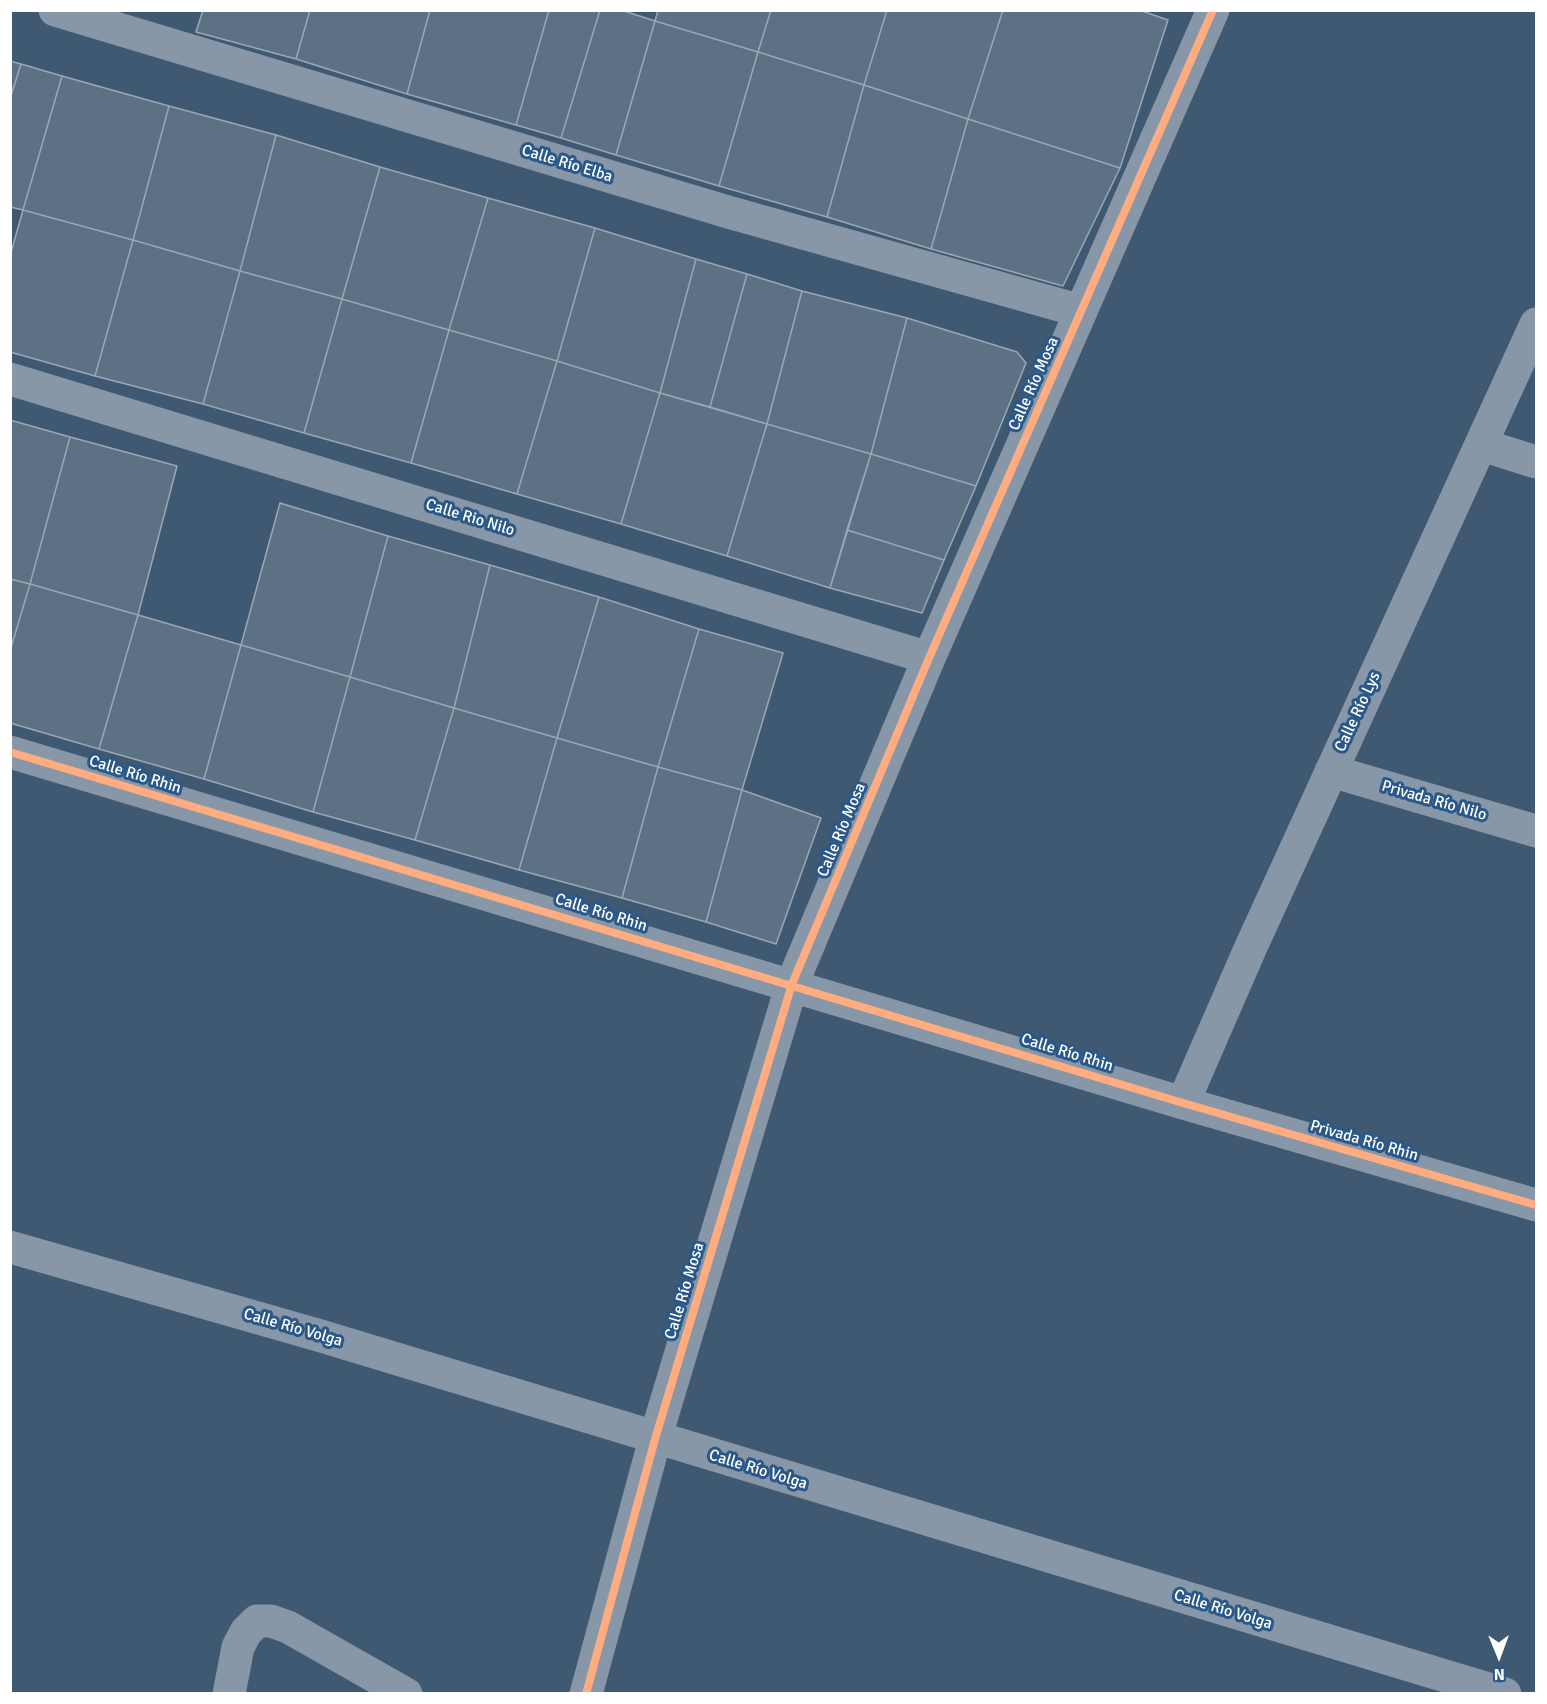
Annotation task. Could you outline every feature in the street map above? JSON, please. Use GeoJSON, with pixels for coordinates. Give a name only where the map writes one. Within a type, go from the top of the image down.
{"type":"FeatureCollection","features":[{"type":"Feature","properties":{"kind":"street","name":"Calle Río Elba"},"geometry":{"type":"LineString","coordinates":[[55,10],[717,209],[1082,311]]}},
{"type":"Feature","properties":{"kind":"street","name":"Calle Río Mosa"},"geometry":{"type":"LineString","coordinates":[[586,1694],[655,1438],[792,984],[929,658],[1213,10]]}},
{"type":"Feature","properties":{"kind":"street","name":"Calle Río Lys"},"geometry":{"type":"LineString","coordinates":[[1183,1103],[1331,771],[1536,324]]}},
{"type":"Feature","properties":{"kind":"street","name":"Calle Rio Nilo"},"geometry":{"type":"LineString","coordinates":[[10,379],[929,658]]}},
{"type":"Feature","properties":{"kind":"street"},"geometry":{"type":"LineString","coordinates":[[1482,446],[1536,462]]}},
{"type":"Feature","properties":{"kind":"street","name":"Calle Río Rhin"},"geometry":{"type":"LineString","coordinates":[[10,752],[792,984],[1183,1103]]}},
{"type":"Feature","properties":{"kind":"street","name":"Privada Río Nilo"},"geometry":{"type":"LineString","coordinates":[[1331,771],[1536,831]]}},
{"type":"Feature","properties":{"kind":"street","name":"Privada Río Rhin"},"geometry":{"type":"LineString","coordinates":[[1183,1103],[1536,1205]]}},
{"type":"Feature","properties":{"kind":"street","name":"Calle Río Volga"},"geometry":{"type":"LineString","coordinates":[[10,1247],[321,1336],[1505,1694]]}},
{"type":"Feature","properties":{"kind":"street"},"geometry":{"type":"LineString","coordinates":[[229,1694],[238,1647],[246,1632],[257,1621],[271,1621],[288,1627],[406,1694]]}},
{"type":"Feature","properties":{"kind":"building"},"geometry":{"type":"Polygon","coordinates":[[[203,10],[310,10],[296,59],[196,32],[203,10]]]}},
{"type":"Feature","properties":{"kind":"building"},"geometry":{"type":"Polygon","coordinates":[[[310,10],[430,10],[407,94],[296,59],[310,10]]]}},
{"type":"Feature","properties":{"kind":"building"},"geometry":{"type":"Polygon","coordinates":[[[430,10],[549,10],[516,125],[407,94],[430,10]]]}},
{"type":"Feature","properties":{"kind":"building"},"geometry":{"type":"Polygon","coordinates":[[[549,10],[600,10],[561,138],[516,125],[549,10]]]}},
{"type":"Feature","properties":{"kind":"building"},"geometry":{"type":"Polygon","coordinates":[[[600,10],[621,10],[655,21],[616,155],[561,138],[600,10]]]}},
{"type":"Feature","properties":{"kind":"building"},"geometry":{"type":"Polygon","coordinates":[[[658,10],[771,10],[758,52],[655,21],[658,10]]]}},
{"type":"Feature","properties":{"kind":"building"},"geometry":{"type":"Polygon","coordinates":[[[771,10],[887,10],[864,85],[758,52],[771,10]]]}},
{"type":"Feature","properties":{"kind":"building"},"geometry":{"type":"Polygon","coordinates":[[[887,10],[1003,10],[968,119],[864,85],[887,10]]]}},
{"type":"Feature","properties":{"kind":"building"},"geometry":{"type":"Polygon","coordinates":[[[1003,10],[1139,10],[1168,20],[1120,168],[968,119],[1003,10]]]}},
{"type":"Feature","properties":{"kind":"building"},"geometry":{"type":"Polygon","coordinates":[[[655,21],[758,52],[719,186],[616,155],[655,21]]]}},
{"type":"Feature","properties":{"kind":"building"},"geometry":{"type":"Polygon","coordinates":[[[758,52],[864,85],[827,217],[719,186],[758,52]]]}},
{"type":"Feature","properties":{"kind":"building"},"geometry":{"type":"Polygon","coordinates":[[[10,61],[21,64],[10,99],[10,61]]]}},
{"type":"Feature","properties":{"kind":"building"},"geometry":{"type":"Polygon","coordinates":[[[21,64],[62,76],[23,210],[10,207],[10,99],[21,64]]]}},
{"type":"Feature","properties":{"kind":"building"},"geometry":{"type":"Polygon","coordinates":[[[62,76],[169,106],[133,240],[23,210],[62,76]]]}},
{"type":"Feature","properties":{"kind":"building"},"geometry":{"type":"Polygon","coordinates":[[[864,85],[968,119],[931,249],[827,217],[864,85]]]}},
{"type":"Feature","properties":{"kind":"building"},"geometry":{"type":"Polygon","coordinates":[[[169,106],[276,135],[240,271],[133,240],[169,106]]]}},
{"type":"Feature","properties":{"kind":"building"},"geometry":{"type":"Polygon","coordinates":[[[968,119],[1120,168],[1063,286],[931,249],[968,119]]]}},
{"type":"Feature","properties":{"kind":"building"},"geometry":{"type":"Polygon","coordinates":[[[276,135],[380,167],[342,299],[240,271],[276,135]]]}},
{"type":"Feature","properties":{"kind":"building"},"geometry":{"type":"Polygon","coordinates":[[[380,167],[488,198],[449,330],[342,299],[380,167]]]}},
{"type":"Feature","properties":{"kind":"building"},"geometry":{"type":"Polygon","coordinates":[[[488,198],[595,228],[557,361],[449,330],[488,198]]]}},
{"type":"Feature","properties":{"kind":"building"},"geometry":{"type":"Polygon","coordinates":[[[23,210],[133,240],[95,376],[10,352],[10,256],[23,210]]]}},
{"type":"Feature","properties":{"kind":"building"},"geometry":{"type":"Polygon","coordinates":[[[595,228],[696,259],[660,393],[557,361],[595,228]]]}},
{"type":"Feature","properties":{"kind":"building"},"geometry":{"type":"Polygon","coordinates":[[[133,240],[240,271],[203,404],[95,376],[133,240]]]}},
{"type":"Feature","properties":{"kind":"building"},"geometry":{"type":"Polygon","coordinates":[[[696,259],[747,274],[710,407],[660,393],[696,259]]]}},
{"type":"Feature","properties":{"kind":"building"},"geometry":{"type":"Polygon","coordinates":[[[240,271],[342,299],[304,433],[203,404],[240,271]]]}},
{"type":"Feature","properties":{"kind":"building"},"geometry":{"type":"Polygon","coordinates":[[[747,274],[802,291],[767,424],[710,407],[747,274]]]}},
{"type":"Feature","properties":{"kind":"building"},"geometry":{"type":"Polygon","coordinates":[[[802,291],[907,318],[871,454],[767,424],[802,291]]]}},
{"type":"Feature","properties":{"kind":"building"},"geometry":{"type":"Polygon","coordinates":[[[342,299],[449,330],[411,463],[304,433],[342,299]]]}},
{"type":"Feature","properties":{"kind":"building"},"geometry":{"type":"Polygon","coordinates":[[[907,318],[1017,352],[1026,363],[976,486],[871,454],[907,318]]]}},
{"type":"Feature","properties":{"kind":"building"},"geometry":{"type":"Polygon","coordinates":[[[449,330],[557,361],[517,494],[411,463],[449,330]]]}},
{"type":"Feature","properties":{"kind":"building"},"geometry":{"type":"Polygon","coordinates":[[[557,361],[660,393],[621,524],[517,494],[557,361]]]}},
{"type":"Feature","properties":{"kind":"building"},"geometry":{"type":"Polygon","coordinates":[[[660,393],[767,424],[727,556],[621,524],[660,393]]]}},
{"type":"Feature","properties":{"kind":"building"},"geometry":{"type":"Polygon","coordinates":[[[10,420],[70,437],[30,584],[10,579],[10,420]]]}},
{"type":"Feature","properties":{"kind":"building"},"geometry":{"type":"Polygon","coordinates":[[[767,424],[871,454],[830,588],[727,556],[767,424]]]}},
{"type":"Feature","properties":{"kind":"building"},"geometry":{"type":"Polygon","coordinates":[[[70,437],[177,466],[138,615],[30,584],[70,437]]]}},
{"type":"Feature","properties":{"kind":"building"},"geometry":{"type":"Polygon","coordinates":[[[871,454],[976,486],[944,560],[847,530],[871,454]]]}},
{"type":"Feature","properties":{"kind":"building"},"geometry":{"type":"Polygon","coordinates":[[[280,503],[388,536],[350,677],[241,645],[280,503]]]}},
{"type":"Feature","properties":{"kind":"building"},"geometry":{"type":"Polygon","coordinates":[[[847,530],[944,560],[922,613],[830,588],[847,530]]]}},
{"type":"Feature","properties":{"kind":"building"},"geometry":{"type":"Polygon","coordinates":[[[388,536],[490,565],[454,708],[350,677],[388,536]]]}},
{"type":"Feature","properties":{"kind":"building"},"geometry":{"type":"Polygon","coordinates":[[[490,565],[599,597],[557,738],[454,708],[490,565]]]}},
{"type":"Feature","properties":{"kind":"building"},"geometry":{"type":"Polygon","coordinates":[[[10,579],[30,584],[10,651],[10,579]]]}},
{"type":"Feature","properties":{"kind":"building"},"geometry":{"type":"Polygon","coordinates":[[[30,584],[138,615],[99,749],[10,723],[10,651],[30,584]]]}},
{"type":"Feature","properties":{"kind":"building"},"geometry":{"type":"Polygon","coordinates":[[[599,597],[699,629],[658,767],[557,738],[599,597]]]}},
{"type":"Feature","properties":{"kind":"building"},"geometry":{"type":"Polygon","coordinates":[[[138,615],[241,645],[204,779],[99,749],[138,615]]]}},
{"type":"Feature","properties":{"kind":"building"},"geometry":{"type":"Polygon","coordinates":[[[699,629],[783,653],[742,790],[658,767],[699,629]]]}},
{"type":"Feature","properties":{"kind":"building"},"geometry":{"type":"Polygon","coordinates":[[[241,645],[350,677],[313,812],[204,779],[241,645]]]}},
{"type":"Feature","properties":{"kind":"building"},"geometry":{"type":"Polygon","coordinates":[[[350,677],[454,708],[415,840],[313,812],[350,677]]]}},
{"type":"Feature","properties":{"kind":"building"},"geometry":{"type":"Polygon","coordinates":[[[454,708],[557,738],[519,870],[415,840],[454,708]]]}},
{"type":"Feature","properties":{"kind":"building"},"geometry":{"type":"Polygon","coordinates":[[[557,738],[658,767],[622,898],[519,870],[557,738]]]}},
{"type":"Feature","properties":{"kind":"building"},"geometry":{"type":"Polygon","coordinates":[[[658,767],[742,790],[706,922],[622,898],[658,767]]]}},
{"type":"Feature","properties":{"kind":"building"},"geometry":{"type":"Polygon","coordinates":[[[742,790],[821,818],[776,944],[706,922],[742,790]]]}},
{"type":"Feature","properties":{"kind":"cycle path"},"geometry":{"type":"LineString","coordinates":[[586,1694],[655,1439],[792,984],[929,658],[1213,10]]}},
{"type":"Feature","properties":{"kind":"cycle path"},"geometry":{"type":"LineString","coordinates":[[10,752],[1183,1103],[1536,1205]]}}]}
